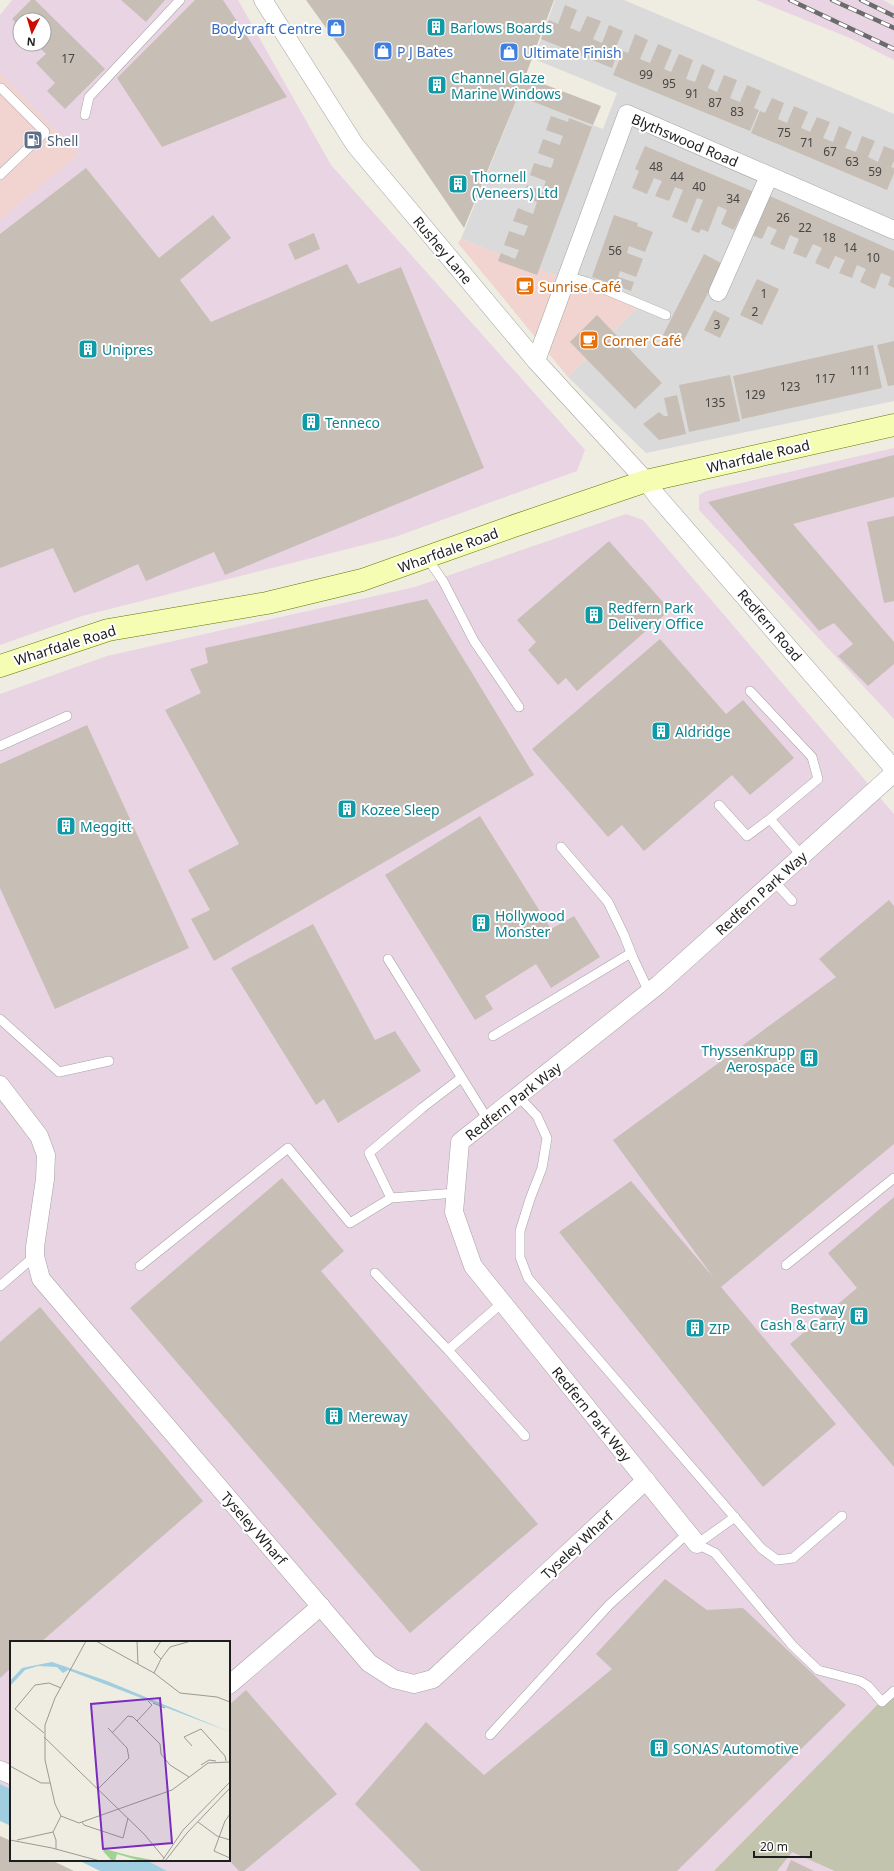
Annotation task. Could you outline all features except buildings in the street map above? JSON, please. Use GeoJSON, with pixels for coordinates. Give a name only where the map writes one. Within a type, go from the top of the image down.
{"type":"FeatureCollection","features":[{"type":"Feature","properties":{"kind":"main road","name":"Wharfdale Road"},"geometry":{"type":"LineString","coordinates":[[0,666],[108,630],[267,603],[362,580],[646,481],[894,425]]}},
{"type":"Feature","properties":{"kind":"street","name":"Rushey Lane"},"geometry":{"type":"LineString","coordinates":[[263,0],[355,145],[536,360],[646,481]]}},
{"type":"Feature","properties":{"kind":"street","name":"Blythswood Road"},"geometry":{"type":"LineString","coordinates":[[536,360],[627,114],[894,230]]}},
{"type":"Feature","properties":{"kind":"street"},"geometry":{"type":"LineString","coordinates":[[718,292],[769,176]]}},
{"type":"Feature","properties":{"kind":"street","name":"Redfern Road"},"geometry":{"type":"LineString","coordinates":[[646,481],[657,496],[894,769]]}},
{"type":"Feature","properties":{"kind":"street","name":"Redfern Park Way"},"geometry":{"type":"LineString","coordinates":[[692,1538],[473,1266],[454,1212],[460,1142],[649,992],[894,773]]}},
{"type":"Feature","properties":{"kind":"street","name":"Tyseley Wharf"},"geometry":{"type":"LineString","coordinates":[[0,1085],[39,1136],[46,1155],[45,1179],[39,1212],[35,1256],[41,1280],[369,1663],[394,1679],[414,1684],[433,1678],[646,1480]]}},
{"type":"Feature","properties":{"kind":"street"},"geometry":{"type":"LineString","coordinates":[[230,1684],[321,1606]]}},
{"type":"Feature","properties":{"kind":"street"},"geometry":{"type":"LineString","coordinates":[[0,1770],[10,1775]]}},
{"type":"Feature","properties":{"kind":"lane"},"geometry":{"type":"LineString","coordinates":[[85,115],[89,97],[180,0]]}},
{"type":"Feature","properties":{"kind":"lane"},"geometry":{"type":"LineString","coordinates":[[0,88],[45,132],[0,175]]}},
{"type":"Feature","properties":{"kind":"lane"},"geometry":{"type":"LineString","coordinates":[[567,276],[587,282],[666,315]]}},
{"type":"Feature","properties":{"kind":"lane"},"geometry":{"type":"LineString","coordinates":[[427,558],[443,581],[474,641],[519,707]]}},
{"type":"Feature","properties":{"kind":"lane"},"geometry":{"type":"LineString","coordinates":[[719,805],[747,836],[818,779],[812,757],[750,691]]}},
{"type":"Feature","properties":{"kind":"lane"},"geometry":{"type":"LineString","coordinates":[[0,746],[67,716]]}},
{"type":"Feature","properties":{"kind":"lane"},"geometry":{"type":"LineString","coordinates":[[770,819],[802,856]]}},
{"type":"Feature","properties":{"kind":"lane"},"geometry":{"type":"LineString","coordinates":[[561,848],[608,902],[649,992]]}},
{"type":"Feature","properties":{"kind":"lane"},"geometry":{"type":"LineString","coordinates":[[774,881],[792,901]]}},
{"type":"Feature","properties":{"kind":"lane"},"geometry":{"type":"LineString","coordinates":[[493,1036],[631,953]]}},
{"type":"Feature","properties":{"kind":"lane"},"geometry":{"type":"LineString","coordinates":[[388,959],[488,1120]]}},
{"type":"Feature","properties":{"kind":"lane"},"geometry":{"type":"LineString","coordinates":[[0,1019],[59,1072],[109,1061]]}},
{"type":"Feature","properties":{"kind":"lane"},"geometry":{"type":"LineString","coordinates":[[391,1198],[369,1153],[422,1108],[462,1078]]}},
{"type":"Feature","properties":{"kind":"lane"},"geometry":{"type":"LineString","coordinates":[[518,1096],[537,1116],[547,1138],[542,1168],[520,1231],[520,1257],[528,1278],[762,1550],[777,1560],[793,1558],[842,1516]]}},
{"type":"Feature","properties":{"kind":"lane"},"geometry":{"type":"LineString","coordinates":[[140,1266],[288,1148],[350,1223],[391,1198],[456,1193]]}},
{"type":"Feature","properties":{"kind":"lane"},"geometry":{"type":"LineString","coordinates":[[786,1265],[894,1178]]}},
{"type":"Feature","properties":{"kind":"lane"},"geometry":{"type":"LineString","coordinates":[[0,1286],[35,1256]]}},
{"type":"Feature","properties":{"kind":"lane"},"geometry":{"type":"LineString","coordinates":[[375,1273],[448,1350],[524,1436]]}},
{"type":"Feature","properties":{"kind":"lane"},"geometry":{"type":"LineString","coordinates":[[448,1350],[502,1302]]}},
{"type":"Feature","properties":{"kind":"lane"},"geometry":{"type":"LineString","coordinates":[[490,1735],[609,1605],[692,1538],[735,1517]]}},
{"type":"Feature","properties":{"kind":"lane"},"geometry":{"type":"LineString","coordinates":[[692,1538],[716,1553],[792,1644],[818,1670],[860,1681],[868,1686],[882,1702],[894,1690]]}},
{"type":"Feature","properties":{"kind":"shaded area"},"geometry":{"type":"Polygon","coordinates":[[[12,0],[238,0],[331,165],[585,450],[577,471],[395,537],[82,616],[0,645],[0,220],[79,154],[0,73],[0,15],[12,0]]]}},
{"type":"Feature","properties":{"kind":"shaded area"},"geometry":{"type":"Polygon","coordinates":[[[555,0],[624,0],[894,114],[894,401],[646,453],[568,377],[638,307],[461,239],[518,96],[603,129],[617,93],[534,59],[555,0]]]}},
{"type":"Feature","properties":{"kind":"shaded area"},"geometry":{"type":"Polygon","coordinates":[[[756,0],[883,0],[894,6],[894,60],[850,38],[756,0]]]}},
{"type":"Feature","properties":{"kind":"shaded area","name":"Shell"},"geometry":{"type":"Polygon","coordinates":[[[0,73],[79,154],[0,220],[0,73]]]}},
{"type":"Feature","properties":{"kind":"shaded area"},"geometry":{"type":"Polygon","coordinates":[[[461,239],[638,307],[568,377],[458,243],[461,239]]]}},
{"type":"Feature","properties":{"kind":"shaded area"},"geometry":{"type":"Polygon","coordinates":[[[894,448],[894,719],[699,510],[699,495],[706,491],[894,448]]]}},
{"type":"Feature","properties":{"kind":"shaded area"},"geometry":{"type":"Polygon","coordinates":[[[626,514],[643,520],[894,814],[894,1871],[167,1871],[148,1861],[230,1861],[230,1641],[10,1641],[10,1789],[0,1784],[0,694],[107,656],[415,587],[626,514]]]}},
{"type":"Feature","properties":{"kind":"shaded area"},"geometry":{"type":"Polygon","coordinates":[[[894,1688],[894,1871],[835,1871],[792,1852],[777,1871],[714,1871],[894,1688]]]}},
{"type":"Feature","properties":{"kind":"water"},"geometry":{"type":"Polygon","coordinates":[[[0,1784],[10,1789],[10,1826],[0,1821],[0,1784]]]}},
{"type":"Feature","properties":{"kind":"water"},"geometry":{"type":"Polygon","coordinates":[[[80,1861],[148,1861],[167,1871],[100,1871],[80,1861]]]}},
{"type":"Feature","properties":{"kind":"railway"},"geometry":{"type":"LineString","coordinates":[[790,0],[894,49]]}},
{"type":"Feature","properties":{"kind":"railway"},"geometry":{"type":"LineString","coordinates":[[832,0],[894,28]]}},
{"type":"Feature","properties":{"kind":"railway"},"geometry":{"type":"LineString","coordinates":[[861,0],[894,16]]}},
{"type":"Feature","properties":{"kind":"place","name":"Barlows Boards"},"geometry":{"type":"Point","coordinates":[436,27]}},
{"type":"Feature","properties":{"kind":"place","name":"Bodycraft Centre"},"geometry":{"type":"Point","coordinates":[336,28]}},
{"type":"Feature","properties":{"kind":"place","name":"P J Bates"},"geometry":{"type":"Point","coordinates":[383,51]}},
{"type":"Feature","properties":{"kind":"place","name":"Ultimate Finish"},"geometry":{"type":"Point","coordinates":[509,52]}},
{"type":"Feature","properties":{"kind":"place","name":"Channel Glaze Marine Windows"},"geometry":{"type":"Point","coordinates":[437,85]}},
{"type":"Feature","properties":{"kind":"place","name":"Shell"},"geometry":{"type":"Point","coordinates":[33,140]}},
{"type":"Feature","properties":{"kind":"place","name":"Thornell (Veneers) Ltd"},"geometry":{"type":"Point","coordinates":[458,184]}},
{"type":"Feature","properties":{"kind":"place","name":"Sunrise Café"},"geometry":{"type":"Point","coordinates":[525,286]}},
{"type":"Feature","properties":{"kind":"place","name":"Corner Café"},"geometry":{"type":"Point","coordinates":[589,340]}},
{"type":"Feature","properties":{"kind":"place","name":"Unipres"},"geometry":{"type":"Point","coordinates":[88,349]}},
{"type":"Feature","properties":{"kind":"place","name":"Tenneco"},"geometry":{"type":"Point","coordinates":[311,422]}},
{"type":"Feature","properties":{"kind":"place","name":"Redfern Park Delivery Office"},"geometry":{"type":"Point","coordinates":[594,615]}},
{"type":"Feature","properties":{"kind":"place","name":"Aldridge"},"geometry":{"type":"Point","coordinates":[661,731]}},
{"type":"Feature","properties":{"kind":"place","name":"Kozee Sleep"},"geometry":{"type":"Point","coordinates":[347,809]}},
{"type":"Feature","properties":{"kind":"place","name":"Meggitt"},"geometry":{"type":"Point","coordinates":[66,826]}},
{"type":"Feature","properties":{"kind":"place","name":"Hollywood Monster"},"geometry":{"type":"Point","coordinates":[481,923]}},
{"type":"Feature","properties":{"kind":"place","name":"ThyssenKrupp Aerospace"},"geometry":{"type":"Point","coordinates":[809,1058]}},
{"type":"Feature","properties":{"kind":"place","name":"Bestway Cash & Carry"},"geometry":{"type":"Point","coordinates":[859,1316]}},
{"type":"Feature","properties":{"kind":"place","name":"ZIP"},"geometry":{"type":"Point","coordinates":[695,1328]}},
{"type":"Feature","properties":{"kind":"place","name":"Mereway"},"geometry":{"type":"Point","coordinates":[334,1416]}},
{"type":"Feature","properties":{"kind":"place","name":"SONAS Automotive"},"geometry":{"type":"Point","coordinates":[659,1748]}}]}
